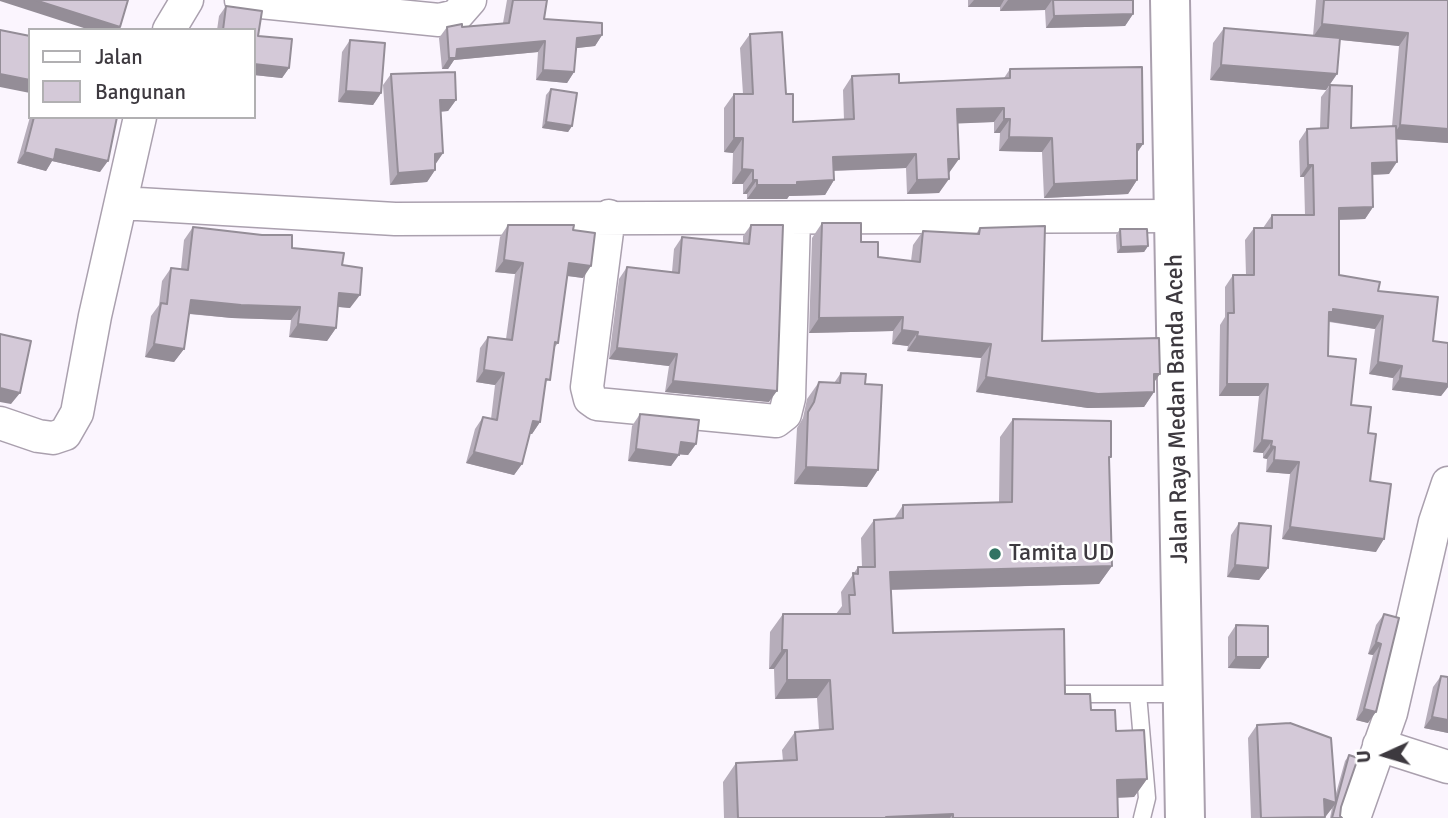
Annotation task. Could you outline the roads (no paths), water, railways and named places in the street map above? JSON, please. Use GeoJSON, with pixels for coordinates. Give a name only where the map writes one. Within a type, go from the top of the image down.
{"type":"FeatureCollection","features":[{"type":"Feature","properties":{"kind":"highway","name":"Jalan Raya Medan Banda Aceh"},"geometry":{"type":"LineString","coordinates":[[1170,0],[1185,818]]}},
{"type":"Feature","properties":{"kind":"street"},"geometry":{"type":"LineString","coordinates":[[170,28],[187,0]]}},
{"type":"Feature","properties":{"kind":"street"},"geometry":{"type":"LineString","coordinates":[[242,0],[439,20],[456,16],[470,0]]}},
{"type":"Feature","properties":{"kind":"street"},"geometry":{"type":"LineString","coordinates":[[0,423],[38,436],[53,438],[65,434],[77,413],[95,316],[140,119]]}},
{"type":"Feature","properties":{"kind":"street"},"geometry":{"type":"LineString","coordinates":[[121,203],[395,219],[609,216],[1174,216]]}},
{"type":"Feature","properties":{"kind":"street"},"geometry":{"type":"LineString","coordinates":[[609,216],[587,387],[590,399],[597,404],[776,421],[785,414],[789,398],[794,218]]}},
{"type":"Feature","properties":{"kind":"street"},"geometry":{"type":"LineString","coordinates":[[1354,818],[1391,712],[1435,522],[1448,483]]}},
{"type":"Feature","properties":{"kind":"street"},"geometry":{"type":"LineString","coordinates":[[1379,745],[1448,767]]}},
{"type":"Feature","properties":{"kind":"lane"},"geometry":{"type":"LineString","coordinates":[[1066,694],[1184,694]]}},
{"type":"Feature","properties":{"kind":"lane"},"geometry":{"type":"LineString","coordinates":[[1138,694],[1147,798],[1142,818]]}},
{"type":"Feature","properties":{"kind":"place","name":"Tamita UD"},"geometry":{"type":"Point","coordinates":[995,554]}}]}
